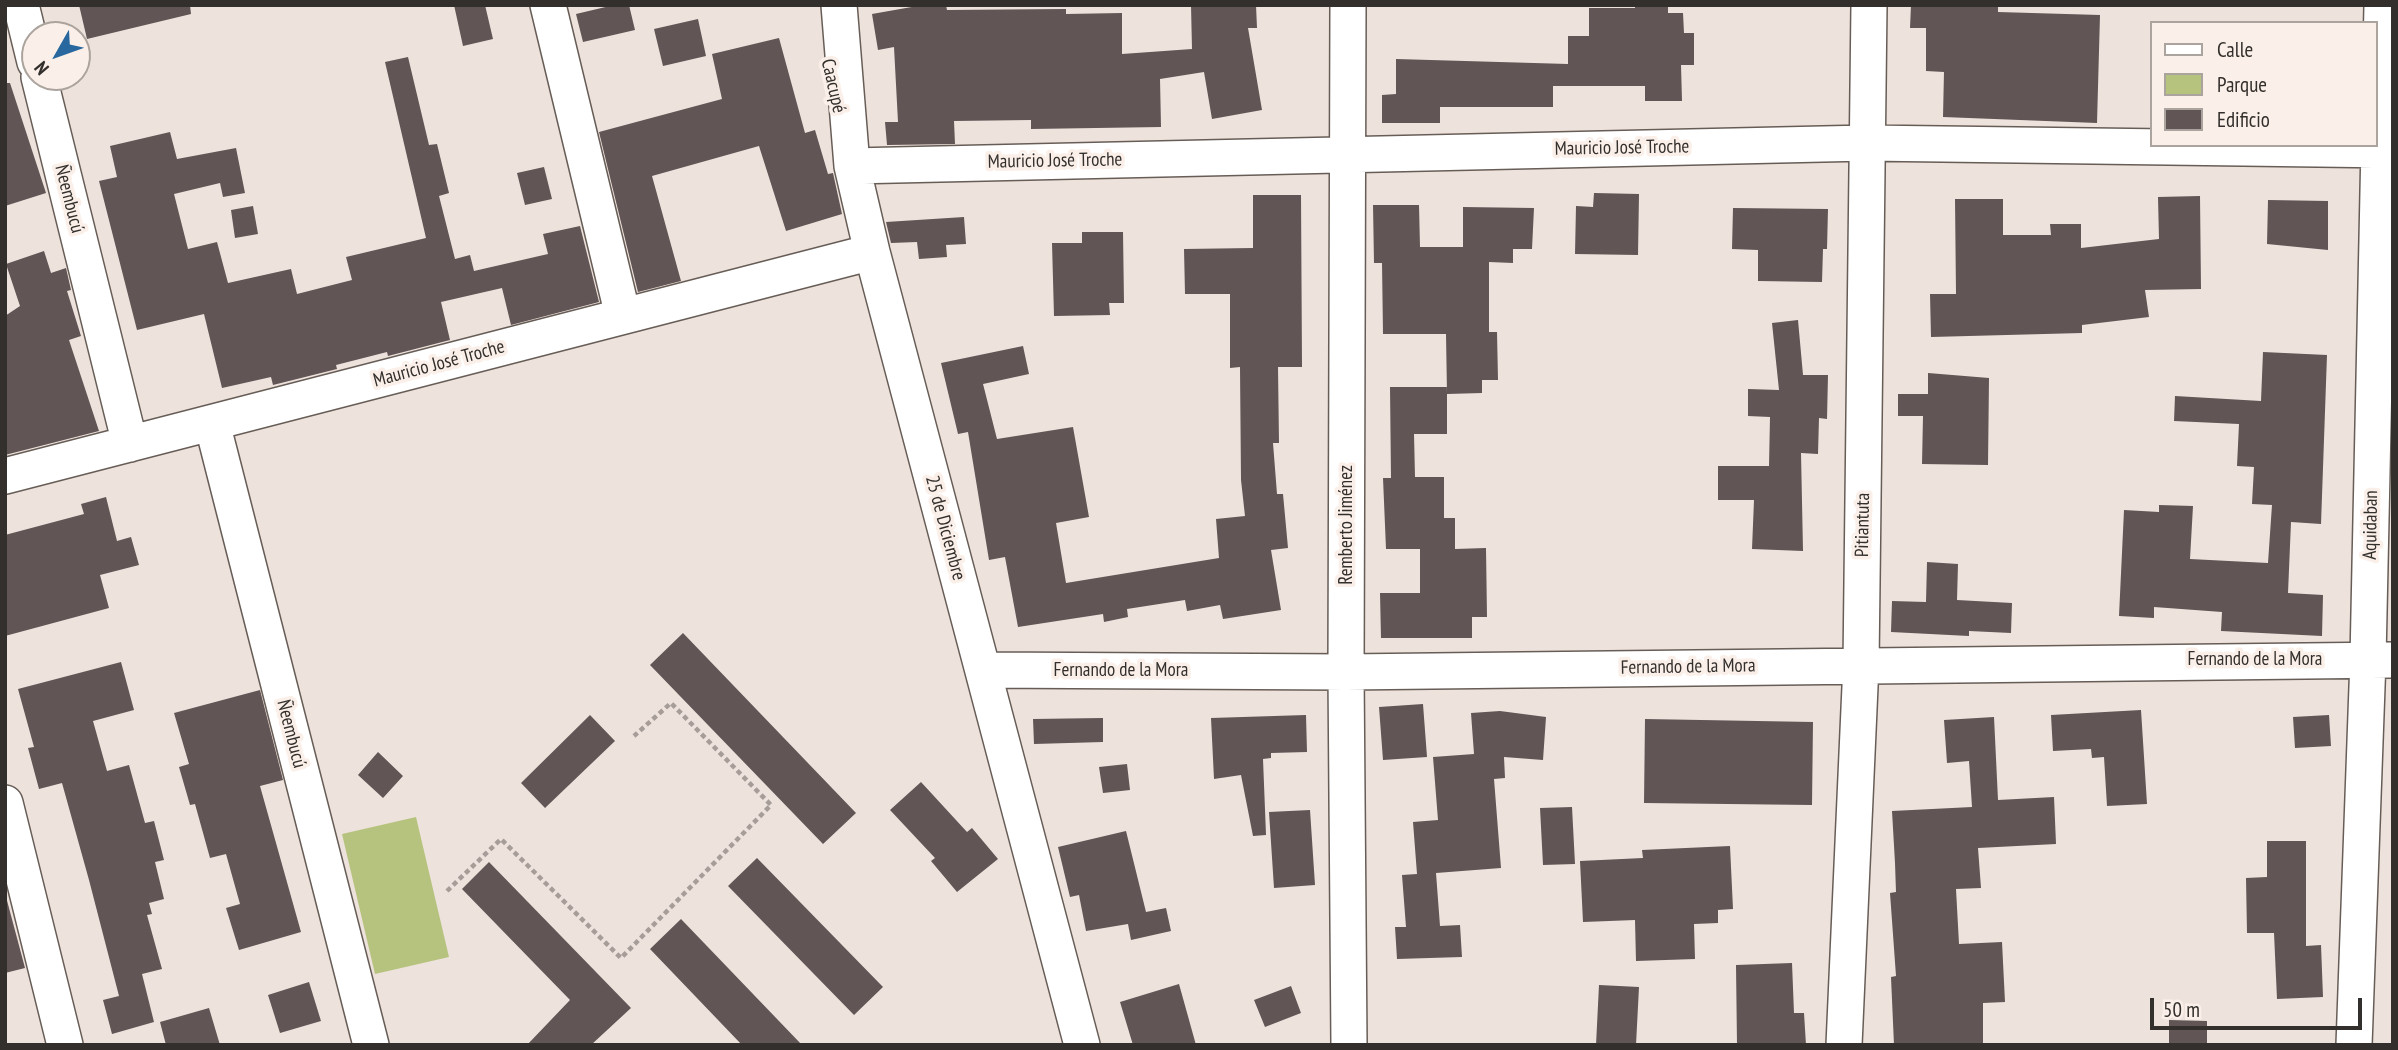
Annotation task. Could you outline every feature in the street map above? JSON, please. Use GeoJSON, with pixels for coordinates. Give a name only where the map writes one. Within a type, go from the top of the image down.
{"type":"FeatureCollection","features":[{"type":"Feature","properties":{"kind":"street"},"geometry":{"type":"LineString","coordinates":[[548,5],[623,316]]}},
{"type":"Feature","properties":{"kind":"street","name":"Caacupé"},"geometry":{"type":"LineString","coordinates":[[814,5],[852,166]]}},
{"type":"Feature","properties":{"kind":"street","name":"25 de Diciembre"},"geometry":{"type":"LineString","coordinates":[[839,5],[852,166],[872,252],[1082,1045]]}},
{"type":"Feature","properties":{"kind":"street","name":"Remberto Jiménez"},"geometry":{"type":"LineString","coordinates":[[1348,5],[1346,672],[1349,1045]]}},
{"type":"Feature","properties":{"kind":"street","name":"Pitiantuta"},"geometry":{"type":"LineString","coordinates":[[1844,1045],[1861,664],[1869,5]]}},
{"type":"Feature","properties":{"kind":"street","name":"Aquidaban"},"geometry":{"type":"LineString","coordinates":[[2354,1045],[2381,660],[2386,150],[2382,5]]}},
{"type":"Feature","properties":{"kind":"street","name":"Ñeembucú"},"geometry":{"type":"LineString","coordinates":[[42,91],[130,444]]}},
{"type":"Feature","properties":{"kind":"street","name":"Mauricio José Troche"},"geometry":{"type":"LineString","coordinates":[[852,166],[1867,143],[2150,147]]}},
{"type":"Feature","properties":{"kind":"street","name":"Mauricio José Troche"},"geometry":{"type":"LineString","coordinates":[[2164,147],[2386,150]]}},
{"type":"Feature","properties":{"kind":"street","name":"Mauricio José Troche"},"geometry":{"type":"LineString","coordinates":[[5,476],[872,252]]}},
{"type":"Feature","properties":{"kind":"street","name":"Ñeembucú"},"geometry":{"type":"LineString","coordinates":[[212,423],[370,1045]]}},
{"type":"Feature","properties":{"kind":"street","name":"Fernando de la Mora"},"geometry":{"type":"LineString","coordinates":[[983,670],[1346,672],[2381,660]]}},
{"type":"Feature","properties":{"kind":"street"},"geometry":{"type":"LineString","coordinates":[[5,803],[65,1045]]}},
{"type":"Feature","properties":{"kind":"path"},"geometry":{"type":"LineString","coordinates":[[447,891],[501,839],[621,958],[771,805],[671,703],[634,736]]}},
{"type":"Feature","properties":{"kind":"green space"},"geometry":{"type":"Polygon","coordinates":[[[416,817],[449,957],[375,974],[342,834],[416,817]]]}},
{"type":"Feature","properties":{"kind":"building"},"geometry":{"type":"Polygon","coordinates":[[[79,5],[190,5],[191,14],[91,38],[91,21],[83,21],[79,5]]]}},
{"type":"Feature","properties":{"kind":"building"},"geometry":{"type":"Polygon","coordinates":[[[454,5],[485,5],[493,39],[463,46],[454,5]]]}},
{"type":"Feature","properties":{"kind":"building"},"geometry":{"type":"Polygon","coordinates":[[[614,5],[629,5],[635,30],[583,42],[576,14],[614,5]]]}},
{"type":"Feature","properties":{"kind":"building"},"geometry":{"type":"Polygon","coordinates":[[[923,5],[946,5],[947,10],[1066,9],[1066,14],[1122,13],[1122,54],[1192,49],[1191,5],[1256,5],[1257,28],[1248,28],[1262,110],[1212,119],[1204,72],[1160,79],[1161,127],[1031,129],[1031,120],[954,121],[955,144],[887,145],[885,122],[898,122],[894,47],[878,50],[872,14],[923,5]]]}},
{"type":"Feature","properties":{"kind":"building"},"geometry":{"type":"Polygon","coordinates":[[[1635,5],[1668,5],[1668,13],[1683,13],[1684,33],[1694,33],[1694,65],[1681,65],[1682,101],[1645,101],[1645,86],[1553,86],[1553,107],[1440,107],[1440,123],[1382,123],[1382,95],[1396,94],[1396,59],[1568,64],[1568,36],[1589,36],[1589,8],[1635,8],[1635,5]]]}},
{"type":"Feature","properties":{"kind":"building"},"geometry":{"type":"Polygon","coordinates":[[[1911,5],[1998,5],[1998,12],[2100,15],[2097,123],[1943,117],[1944,72],[1926,71],[1926,28],[1910,28],[1911,5]]]}},
{"type":"Feature","properties":{"kind":"building"},"geometry":{"type":"Polygon","coordinates":[[[698,19],[706,56],[663,66],[654,29],[698,19]]]}},
{"type":"Feature","properties":{"kind":"building"},"geometry":{"type":"Polygon","coordinates":[[[779,38],[805,133],[815,130],[828,174],[833,173],[842,214],[786,231],[759,146],[652,176],[681,281],[638,292],[599,132],[722,99],[712,54],[779,38]]]}},
{"type":"Feature","properties":{"kind":"building"},"geometry":{"type":"Polygon","coordinates":[[[408,57],[429,145],[437,144],[449,193],[439,196],[455,259],[470,255],[474,271],[548,254],[543,234],[580,226],[599,302],[511,325],[502,288],[441,302],[450,340],[388,356],[387,352],[336,365],[337,369],[273,385],[271,377],[222,388],[204,314],[137,330],[99,181],[117,177],[110,146],[170,132],[177,159],[236,148],[245,193],[223,197],[220,183],[174,194],[188,249],[217,242],[228,283],[291,269],[297,294],[352,280],[346,257],[426,238],[385,62],[408,57]]]}},
{"type":"Feature","properties":{"kind":"building"},"geometry":{"type":"Polygon","coordinates":[[[5,83],[10,83],[46,193],[5,206],[5,83]]]}},
{"type":"Feature","properties":{"kind":"building"},"geometry":{"type":"Polygon","coordinates":[[[544,167],[552,199],[525,205],[517,173],[544,167]]]}},
{"type":"Feature","properties":{"kind":"building"},"geometry":{"type":"Polygon","coordinates":[[[1594,193],[1639,194],[1638,255],[1575,254],[1576,206],[1593,207],[1594,193]]]}},
{"type":"Feature","properties":{"kind":"building"},"geometry":{"type":"Polygon","coordinates":[[[1253,195],[1301,195],[1302,367],[1278,367],[1279,443],[1273,443],[1277,494],[1283,494],[1288,548],[1271,550],[1281,610],[1223,619],[1220,605],[1187,611],[1185,600],[1127,609],[1128,617],[1104,622],[1103,614],[1018,627],[1005,557],[989,560],[968,432],[958,434],[941,363],[1023,346],[1029,374],[983,384],[997,439],[1073,427],[1089,517],[1056,523],[1066,583],[1219,558],[1216,519],[1245,516],[1241,480],[1240,367],[1230,368],[1230,294],[1185,294],[1184,249],[1253,248],[1253,195]]]}},
{"type":"Feature","properties":{"kind":"building"},"geometry":{"type":"Polygon","coordinates":[[[2200,196],[2201,289],[2145,290],[2149,317],[2082,325],[2082,333],[1931,337],[1930,294],[1956,294],[1955,199],[2003,199],[2003,235],[2051,235],[2050,224],[2081,224],[2081,248],[2159,239],[2158,197],[2200,196]]]}},
{"type":"Feature","properties":{"kind":"building"},"geometry":{"type":"Polygon","coordinates":[[[2268,200],[2328,201],[2328,250],[2267,244],[2268,200]]]}},
{"type":"Feature","properties":{"kind":"building"},"geometry":{"type":"Polygon","coordinates":[[[1373,205],[1419,205],[1420,247],[1463,247],[1463,207],[1534,208],[1532,249],[1513,249],[1513,263],[1489,262],[1489,332],[1497,332],[1498,380],[1482,380],[1482,393],[1447,394],[1446,334],[1383,334],[1382,263],[1374,263],[1373,205]]]}},
{"type":"Feature","properties":{"kind":"building"},"geometry":{"type":"Polygon","coordinates":[[[253,206],[258,234],[235,238],[231,210],[253,206]]]}},
{"type":"Feature","properties":{"kind":"building"},"geometry":{"type":"Polygon","coordinates":[[[1733,208],[1828,209],[1827,249],[1823,249],[1822,282],[1758,281],[1758,250],[1732,249],[1733,208]]]}},
{"type":"Feature","properties":{"kind":"building"},"geometry":{"type":"Polygon","coordinates":[[[964,217],[966,244],[946,245],[947,257],[919,259],[917,242],[891,243],[886,222],[964,217]]]}},
{"type":"Feature","properties":{"kind":"building"},"geometry":{"type":"Polygon","coordinates":[[[1082,232],[1123,232],[1124,303],[1109,303],[1110,315],[1054,316],[1052,243],[1082,243],[1082,232]]]}},
{"type":"Feature","properties":{"kind":"building"},"geometry":{"type":"Polygon","coordinates":[[[44,251],[51,273],[66,268],[71,290],[67,291],[81,336],[69,340],[99,431],[5,455],[5,316],[20,306],[6,264],[44,251]]]}},
{"type":"Feature","properties":{"kind":"building"},"geometry":{"type":"Polygon","coordinates":[[[1798,320],[1803,375],[1828,375],[1827,419],[1819,418],[1818,454],[1801,453],[1803,551],[1752,549],[1754,500],[1718,500],[1718,466],[1769,466],[1770,417],[1748,416],[1748,389],[1779,390],[1772,323],[1798,320]]]}},
{"type":"Feature","properties":{"kind":"building"},"geometry":{"type":"Polygon","coordinates":[[[2263,352],[2327,355],[2321,524],[2291,522],[2288,593],[2323,595],[2322,636],[2221,631],[2222,612],[2154,607],[2154,618],[2119,616],[2124,510],[2159,512],[2159,505],[2193,506],[2190,559],[2268,563],[2272,505],[2252,504],[2254,467],[2237,466],[2239,424],[2174,421],[2175,396],[2261,401],[2263,352]]]}},
{"type":"Feature","properties":{"kind":"building"},"geometry":{"type":"Polygon","coordinates":[[[1928,373],[1989,378],[1988,465],[1922,464],[1923,416],[1898,416],[1898,394],[1928,394],[1928,373]]]}},
{"type":"Feature","properties":{"kind":"building"},"geometry":{"type":"Polygon","coordinates":[[[1390,387],[1447,387],[1447,434],[1414,434],[1415,477],[1444,477],[1444,518],[1455,518],[1455,549],[1486,548],[1487,617],[1472,617],[1472,638],[1381,638],[1380,593],[1420,593],[1420,549],[1386,549],[1383,478],[1391,478],[1390,387]]]}},
{"type":"Feature","properties":{"kind":"building"},"geometry":{"type":"Polygon","coordinates":[[[106,497],[117,541],[131,537],[139,565],[100,575],[109,608],[5,636],[5,535],[84,514],[81,504],[106,497]]]}},
{"type":"Feature","properties":{"kind":"building"},"geometry":{"type":"Polygon","coordinates":[[[1927,562],[1958,564],[1957,600],[2012,603],[2011,633],[1969,631],[1969,636],[1891,632],[1892,601],[1926,602],[1927,562]]]}},
{"type":"Feature","properties":{"kind":"building"},"geometry":{"type":"Polygon","coordinates":[[[683,633],[856,813],[823,844],[650,665],[683,633]]]}},
{"type":"Feature","properties":{"kind":"building"},"geometry":{"type":"Polygon","coordinates":[[[121,662],[134,710],[93,721],[107,771],[129,765],[145,823],[154,821],[164,860],[155,862],[164,899],[149,903],[152,914],[147,915],[162,969],[142,974],[154,1022],[112,1034],[103,1000],[119,996],[89,880],[62,783],[39,789],[28,748],[34,747],[18,689],[121,662]]]}},
{"type":"Feature","properties":{"kind":"building"},"geometry":{"type":"Polygon","coordinates":[[[260,690],[283,780],[260,786],[301,932],[239,950],[226,908],[240,904],[226,854],[210,858],[195,804],[190,805],[179,767],[189,764],[174,713],[260,690]]]}},
{"type":"Feature","properties":{"kind":"building"},"geometry":{"type":"Polygon","coordinates":[[[1423,704],[1427,757],[1383,760],[1379,707],[1423,704]]]}},
{"type":"Feature","properties":{"kind":"building"},"geometry":{"type":"Polygon","coordinates":[[[2141,710],[2147,804],[2107,806],[2104,757],[2092,758],[2091,749],[2053,751],[2051,715],[2141,710]]]}},
{"type":"Feature","properties":{"kind":"building"},"geometry":{"type":"Polygon","coordinates":[[[1500,711],[1546,717],[1543,760],[1504,757],[1505,778],[1494,779],[1501,868],[1436,873],[1440,926],[1460,925],[1462,957],[1397,959],[1395,927],[1406,927],[1402,875],[1417,874],[1413,822],[1438,820],[1433,757],[1474,754],[1471,713],[1500,711]]]}},
{"type":"Feature","properties":{"kind":"building"},"geometry":{"type":"Polygon","coordinates":[[[590,715],[615,741],[545,808],[521,783],[590,715]]]}},
{"type":"Feature","properties":{"kind":"building"},"geometry":{"type":"Polygon","coordinates":[[[1306,715],[1307,752],[1271,753],[1271,758],[1263,759],[1266,835],[1253,836],[1241,775],[1214,779],[1211,718],[1306,715]]]}},
{"type":"Feature","properties":{"kind":"building"},"geometry":{"type":"Polygon","coordinates":[[[2329,715],[2331,746],[2295,748],[2293,717],[2329,715]]]}},
{"type":"Feature","properties":{"kind":"building"},"geometry":{"type":"Polygon","coordinates":[[[1994,717],[1998,800],[2054,797],[2056,844],[1978,848],[1981,888],[1956,889],[1959,944],[2002,942],[2005,1002],[1983,1003],[1983,1045],[1894,1045],[1891,977],[1896,976],[1890,893],[1896,892],[1892,811],[1972,807],[1969,761],[1947,763],[1944,720],[1994,717]]]}},
{"type":"Feature","properties":{"kind":"building"},"geometry":{"type":"Polygon","coordinates":[[[1103,718],[1103,742],[1034,744],[1033,719],[1103,718]]]}},
{"type":"Feature","properties":{"kind":"building"},"geometry":{"type":"Polygon","coordinates":[[[1645,719],[1813,722],[1812,805],[1644,803],[1645,719]]]}},
{"type":"Feature","properties":{"kind":"building"},"geometry":{"type":"Polygon","coordinates":[[[378,752],[403,776],[383,798],[358,775],[378,752]]]}},
{"type":"Feature","properties":{"kind":"building"},"geometry":{"type":"Polygon","coordinates":[[[1127,764],[1130,790],[1103,793],[1099,767],[1127,764]]]}},
{"type":"Feature","properties":{"kind":"building"},"geometry":{"type":"Polygon","coordinates":[[[921,782],[967,832],[972,828],[998,859],[957,892],[931,861],[935,858],[890,810],[921,782]]]}},
{"type":"Feature","properties":{"kind":"building"},"geometry":{"type":"Polygon","coordinates":[[[1572,807],[1575,864],[1543,865],[1540,808],[1572,807]]]}},
{"type":"Feature","properties":{"kind":"building"},"geometry":{"type":"Polygon","coordinates":[[[1310,810],[1315,885],[1274,888],[1269,812],[1310,810]]]}},
{"type":"Feature","properties":{"kind":"building"},"geometry":{"type":"Polygon","coordinates":[[[1126,831],[1146,912],[1166,908],[1171,931],[1131,940],[1128,924],[1086,931],[1079,895],[1070,897],[1058,847],[1126,831]]]}},
{"type":"Feature","properties":{"kind":"building"},"geometry":{"type":"Polygon","coordinates":[[[2267,841],[2306,841],[2306,946],[2321,945],[2323,997],[2277,999],[2274,933],[2247,933],[2246,878],[2267,877],[2267,841]]]}},
{"type":"Feature","properties":{"kind":"building"},"geometry":{"type":"Polygon","coordinates":[[[1730,846],[1733,909],[1718,910],[1718,923],[1694,924],[1695,959],[1636,961],[1635,920],[1583,922],[1580,861],[1643,858],[1642,850],[1730,846]]]}},
{"type":"Feature","properties":{"kind":"building"},"geometry":{"type":"Polygon","coordinates":[[[757,858],[883,987],[854,1015],[728,886],[757,858]]]}},
{"type":"Feature","properties":{"kind":"building"},"geometry":{"type":"Polygon","coordinates":[[[489,862],[631,1008],[591,1045],[527,1045],[570,1000],[462,889],[489,862]]]}},
{"type":"Feature","properties":{"kind":"building"},"geometry":{"type":"Polygon","coordinates":[[[5,893],[25,968],[5,973],[5,893]]]}},
{"type":"Feature","properties":{"kind":"building"},"geometry":{"type":"Polygon","coordinates":[[[681,919],[802,1045],[742,1045],[650,949],[681,919]]]}},
{"type":"Feature","properties":{"kind":"building"},"geometry":{"type":"Polygon","coordinates":[[[1792,963],[1794,1013],[1804,1013],[1806,1045],[1737,1045],[1736,965],[1792,963]]]}},
{"type":"Feature","properties":{"kind":"building"},"geometry":{"type":"Polygon","coordinates":[[[309,982],[321,1021],[280,1033],[268,995],[309,982]]]}},
{"type":"Feature","properties":{"kind":"building"},"geometry":{"type":"Polygon","coordinates":[[[1179,984],[1196,1045],[1133,1045],[1120,1002],[1179,984]]]}},
{"type":"Feature","properties":{"kind":"building"},"geometry":{"type":"Polygon","coordinates":[[[1599,985],[1639,987],[1636,1045],[1596,1045],[1599,985]]]}},
{"type":"Feature","properties":{"kind":"building"},"geometry":{"type":"Polygon","coordinates":[[[1291,986],[1301,1013],[1265,1027],[1254,1000],[1291,986]]]}},
{"type":"Feature","properties":{"kind":"building"},"geometry":{"type":"Polygon","coordinates":[[[209,1008],[220,1045],[166,1045],[160,1022],[209,1008]]]}},
{"type":"Feature","properties":{"kind":"building"},"geometry":{"type":"Polygon","coordinates":[[[2169,1020],[2207,1021],[2207,1045],[2169,1045],[2169,1020]]]}}]}
